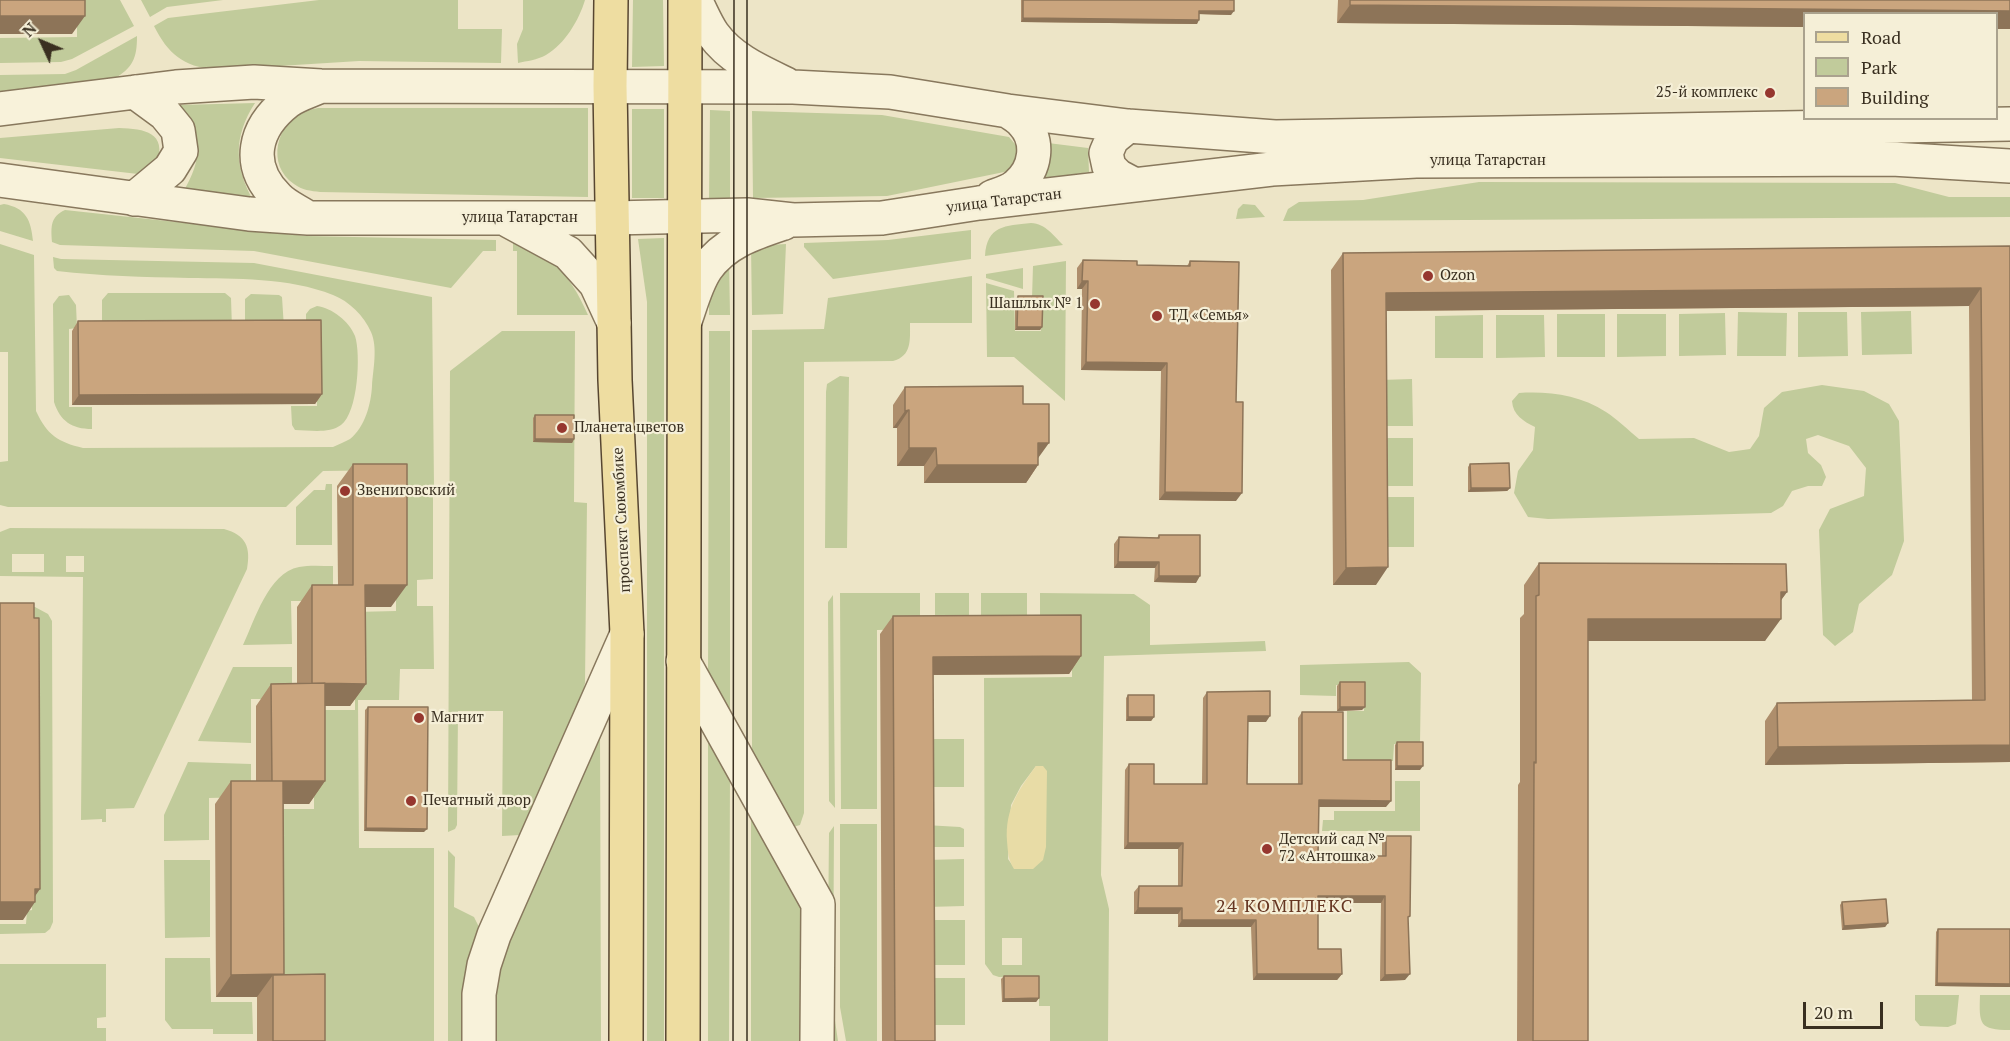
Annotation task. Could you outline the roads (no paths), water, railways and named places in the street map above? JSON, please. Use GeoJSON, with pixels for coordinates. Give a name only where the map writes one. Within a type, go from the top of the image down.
{"type":"FeatureCollection","features":[{"type":"Feature","properties":{"kind":"main road","name":"проспект Сююмбике"},"geometry":{"type":"LineString","coordinates":[[611,0],[610,86],[615,380],[627,634],[627,1041]]}},
{"type":"Feature","properties":{"kind":"main road"},"geometry":{"type":"LineString","coordinates":[[683,1041],[685,0]]}},
{"type":"Feature","properties":{"kind":"street"},"geometry":{"type":"LineString","coordinates":[[695,0],[712,33],[734,57],[793,87]]}},
{"type":"Feature","properties":{"kind":"street","name":"улица Татарстан"},"geometry":{"type":"LineString","coordinates":[[0,109],[135,92],[254,82],[321,86],[793,87],[891,92],[1008,111],[1128,126],[1275,137],[2010,124]]}},
{"type":"Feature","properties":{"kind":"street"},"geometry":{"type":"LineString","coordinates":[[308,218],[278,198],[265,181],[257,158],[259,136],[269,119],[289,100],[321,86]]}},
{"type":"Feature","properties":{"kind":"street"},"geometry":{"type":"LineString","coordinates":[[134,199],[170,169],[181,151],[178,130],[165,114],[135,92]]}},
{"type":"Feature","properties":{"kind":"street"},"geometry":{"type":"LineString","coordinates":[[979,203],[1016,187],[1028,173],[1035,153],[1032,136],[1023,123],[1008,111]]}},
{"type":"Feature","properties":{"kind":"street"},"geometry":{"type":"LineString","coordinates":[[1128,126],[1112,139],[1106,153],[1108,167],[1118,176],[1135,184]]}},
{"type":"Feature","properties":{"kind":"street","name":"улица Татарстан"},"geometry":{"type":"LineString","coordinates":[[0,180],[249,214],[308,218],[612,218],[747,215],[793,220],[882,218],[979,203],[1272,169],[1416,161],[1892,159],[2010,166]]}},
{"type":"Feature","properties":{"kind":"street"},"geometry":{"type":"LineString","coordinates":[[505,218],[568,253],[596,284],[614,323]]}},
{"type":"Feature","properties":{"kind":"street"},"geometry":{"type":"LineString","coordinates":[[684,323],[705,271],[719,254],[746,235],[793,220]]}},
{"type":"Feature","properties":{"kind":"street"},"geometry":{"type":"LineString","coordinates":[[479,1041],[479,994],[484,964],[494,934],[627,634]]}},
{"type":"Feature","properties":{"kind":"street"},"geometry":{"type":"LineString","coordinates":[[683,661],[818,904],[817,1041]]}},
{"type":"Feature","properties":{"kind":"tram line"},"geometry":{"type":"LineString","coordinates":[[733,1041],[734,0]]}},
{"type":"Feature","properties":{"kind":"tram line"},"geometry":{"type":"LineString","coordinates":[[747,0],[747,1041]]}},
{"type":"Feature","properties":{"kind":"place","name":"25-й комплекс"},"geometry":{"type":"Point","coordinates":[1770,93]}},
{"type":"Feature","properties":{"kind":"place","name":"Ozon"},"geometry":{"type":"Point","coordinates":[1428,276]}},
{"type":"Feature","properties":{"kind":"place","name":"Шашлык № 1"},"geometry":{"type":"Point","coordinates":[1095,304]}},
{"type":"Feature","properties":{"kind":"place","name":"ТД «Семья»"},"geometry":{"type":"Point","coordinates":[1157,316]}},
{"type":"Feature","properties":{"kind":"place","name":"Планета цветов"},"geometry":{"type":"Point","coordinates":[562,428]}},
{"type":"Feature","properties":{"kind":"place","name":"Звениговский"},"geometry":{"type":"Point","coordinates":[345,491]}},
{"type":"Feature","properties":{"kind":"place","name":"Магнит"},"geometry":{"type":"Point","coordinates":[419,718]}},
{"type":"Feature","properties":{"kind":"place","name":"Печатный двор"},"geometry":{"type":"Point","coordinates":[411,801]}},
{"type":"Feature","properties":{"kind":"place","name":"Детский сад № 72 «Антошка»"},"geometry":{"type":"Point","coordinates":[1267,849]}},
{"type":"Feature","properties":{"kind":"district","name":"24 КОМПЛЕКС"},"geometry":{"type":"Point","coordinates":[1285,907]}}]}
